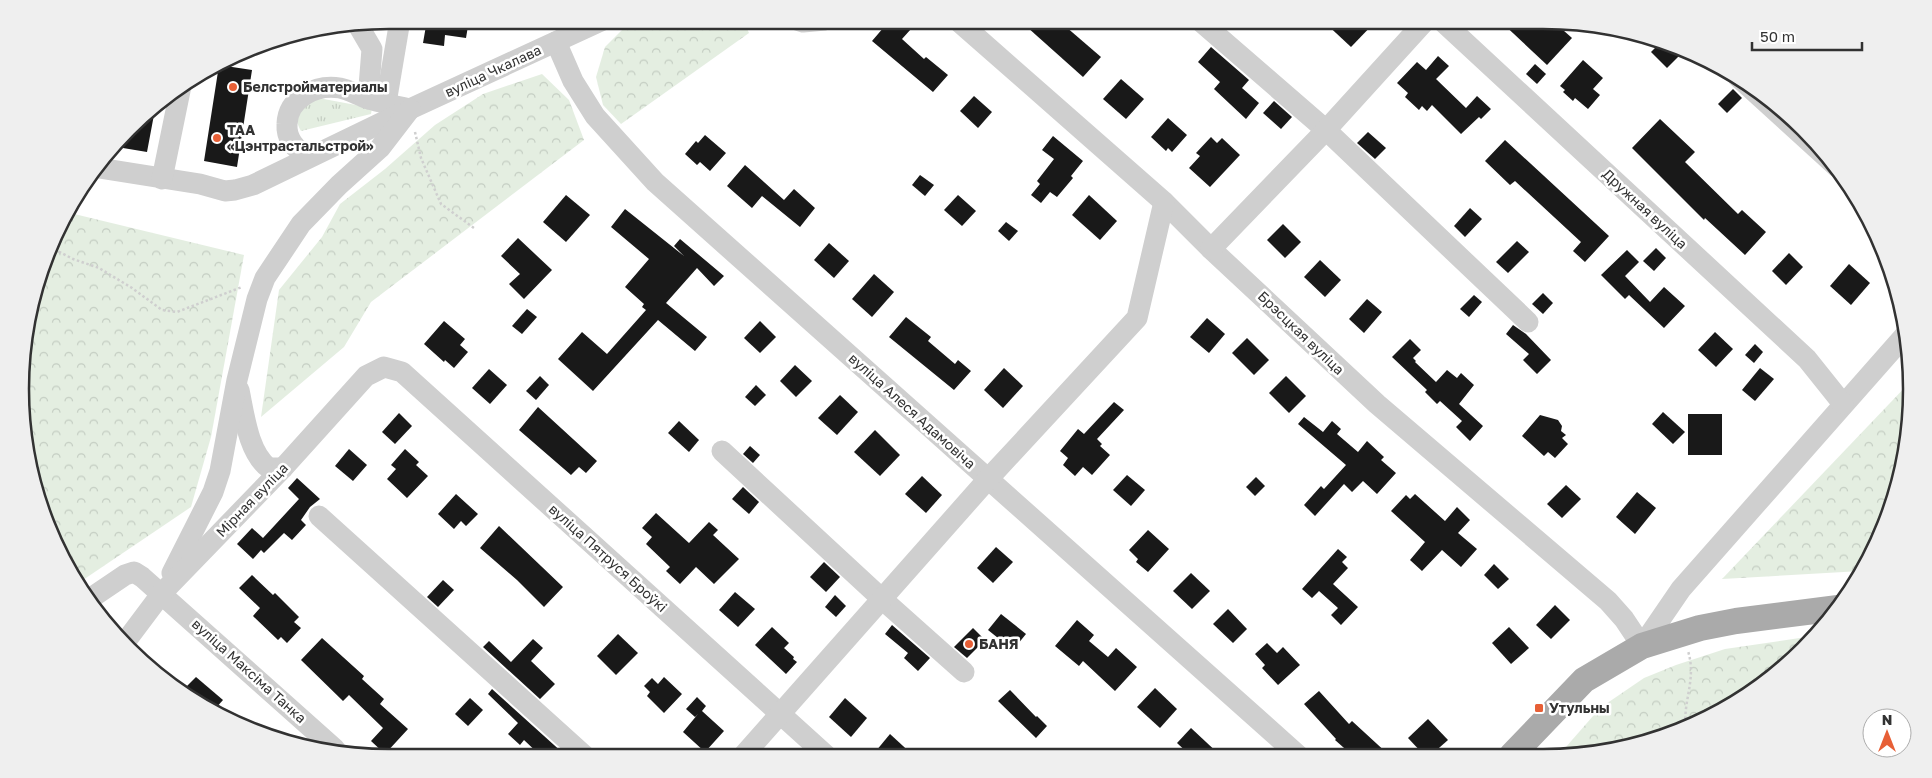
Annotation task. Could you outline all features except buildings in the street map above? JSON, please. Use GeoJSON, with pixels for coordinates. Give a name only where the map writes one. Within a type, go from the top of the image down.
{"type":"FeatureCollection","features":[{"type":"Feature","properties":{"kind":"main road"},"geometry":{"type":"LineString","coordinates":[[1518,749],[1584,680],[1642,646],[1683,633],[1736,621],[1828,609]]}},
{"type":"Feature","properties":{"kind":"street"},"geometry":{"type":"LineString","coordinates":[[377,101],[397,29]]}},
{"type":"Feature","properties":{"kind":"street","name":"вуліца Чкалава"},"geometry":{"type":"LineString","coordinates":[[104,169],[200,184],[225,191],[253,185],[410,109],[583,29]]}},
{"type":"Feature","properties":{"kind":"street","name":"Брэсцкая вуліца"},"geometry":{"type":"LineString","coordinates":[[967,29],[1164,202],[1377,404],[1608,601],[1624,619],[1642,646]]}},
{"type":"Feature","properties":{"kind":"street"},"geometry":{"type":"LineString","coordinates":[[1209,29],[1326,130],[1528,322]]}},
{"type":"Feature","properties":{"kind":"street"},"geometry":{"type":"LineString","coordinates":[[1212,249],[1326,130],[1418,29]]}},
{"type":"Feature","properties":{"kind":"street","name":"Дружная вуліца"},"geometry":{"type":"LineString","coordinates":[[1450,29],[1807,359],[1843,404]]}},
{"type":"Feature","properties":{"kind":"street"},"geometry":{"type":"LineString","coordinates":[[361,30],[372,49],[377,101]]}},
{"type":"Feature","properties":{"kind":"street","name":"вуліца Алеся Адамовіча"},"geometry":{"type":"LineString","coordinates":[[556,42],[573,82],[595,116],[655,182],[1290,749]]}},
{"type":"Feature","properties":{"kind":"street"},"geometry":{"type":"LineString","coordinates":[[162,593],[213,492],[220,471],[237,380],[258,299],[266,278],[301,224],[339,185],[380,148],[395,131],[410,109],[377,101],[340,88],[322,87],[311,90],[302,96],[292,107],[287,118],[286,130],[290,142],[296,149],[309,157]]}},
{"type":"Feature","properties":{"kind":"street"},"geometry":{"type":"LineString","coordinates":[[162,179],[179,96]]}},
{"type":"Feature","properties":{"kind":"street"},"geometry":{"type":"LineString","coordinates":[[749,749],[988,479],[1137,318],[1164,202]]}},
{"type":"Feature","properties":{"kind":"street"},"geometry":{"type":"LineString","coordinates":[[1642,646],[1681,589],[1900,341]]}},
{"type":"Feature","properties":{"kind":"street","name":"Мірная вуліца"},"geometry":{"type":"LineString","coordinates":[[128,638],[162,593],[283,468],[366,376],[384,367]]}},
{"type":"Feature","properties":{"kind":"street","name":"вуліца Пятруся Броўкі"},"geometry":{"type":"LineString","coordinates":[[384,367],[402,372],[819,749]]}},
{"type":"Feature","properties":{"kind":"street"},"geometry":{"type":"LineString","coordinates":[[237,380],[247,425],[257,456],[269,468],[283,468]]}},
{"type":"Feature","properties":{"kind":"street"},"geometry":{"type":"LineString","coordinates":[[722,450],[882,599],[964,672]]}},
{"type":"Feature","properties":{"kind":"street"},"geometry":{"type":"LineString","coordinates":[[320,516],[576,749]]}},
{"type":"Feature","properties":{"kind":"street","name":"вуліца Максіма Танка"},"geometry":{"type":"LineString","coordinates":[[94,596],[125,575],[134,572],[162,593],[329,744]]}},
{"type":"Feature","properties":{"kind":"path"},"geometry":{"type":"LineString","coordinates":[[410,109],[421,158],[441,204],[474,228]]}},
{"type":"Feature","properties":{"kind":"path"},"geometry":{"type":"LineString","coordinates":[[56,250],[73,259],[99,268],[132,288],[162,310],[177,312],[266,278]]}},
{"type":"Feature","properties":{"kind":"path"},"geometry":{"type":"LineString","coordinates":[[1683,633],[1692,672],[1685,720]]}},
{"type":"Feature","properties":{"kind":"green space"},"geometry":{"type":"Polygon","coordinates":[[[623,29],[747,29],[749,33],[621,124],[603,105],[596,77],[605,47],[623,29]]]}},
{"type":"Feature","properties":{"kind":"green space"},"geometry":{"type":"Polygon","coordinates":[[[542,74],[569,100],[584,140],[371,302],[344,347],[261,417],[279,290],[322,237],[340,204],[385,169],[435,125],[483,94],[542,74]]]}},
{"type":"Feature","properties":{"kind":"green space"},"geometry":{"type":"Polygon","coordinates":[[[313,97],[372,108],[371,114],[301,131],[297,120],[298,112],[313,97]]]}},
{"type":"Feature","properties":{"kind":"green space"},"geometry":{"type":"Polygon","coordinates":[[[74,214],[244,255],[211,437],[191,507],[83,580],[56,527],[41,482],[32,436],[29,389],[30,365],[32,342],[41,296],[56,251],[74,214]]]}},
{"type":"Feature","properties":{"kind":"green space"},"geometry":{"type":"Polygon","coordinates":[[[1903,389],[1900,436],[1891,482],[1876,527],[1854,571],[1722,579],[1903,389]]]}},
{"type":"Feature","properties":{"kind":"green space"},"geometry":{"type":"Polygon","coordinates":[[[1804,637],[1781,660],[1743,689],[1681,722],[1636,737],[1590,746],[1565,748],[1600,708],[1644,678],[1725,649],[1804,637]]]}},
{"type":"Feature","properties":{"kind":"place","name":"Белстройматериалы"},"geometry":{"type":"Point","coordinates":[233,87]}},
{"type":"Feature","properties":{"kind":"place","name":"ТАА «Цэнтрастальстрой»"},"geometry":{"type":"Point","coordinates":[217,138]}},
{"type":"Feature","properties":{"kind":"place","name":"БАНЯ"},"geometry":{"type":"Point","coordinates":[969,644]}},
{"type":"Feature","properties":{"kind":"place","name":"Утульны"},"geometry":{"type":"Point","coordinates":[1539,708]}}]}
